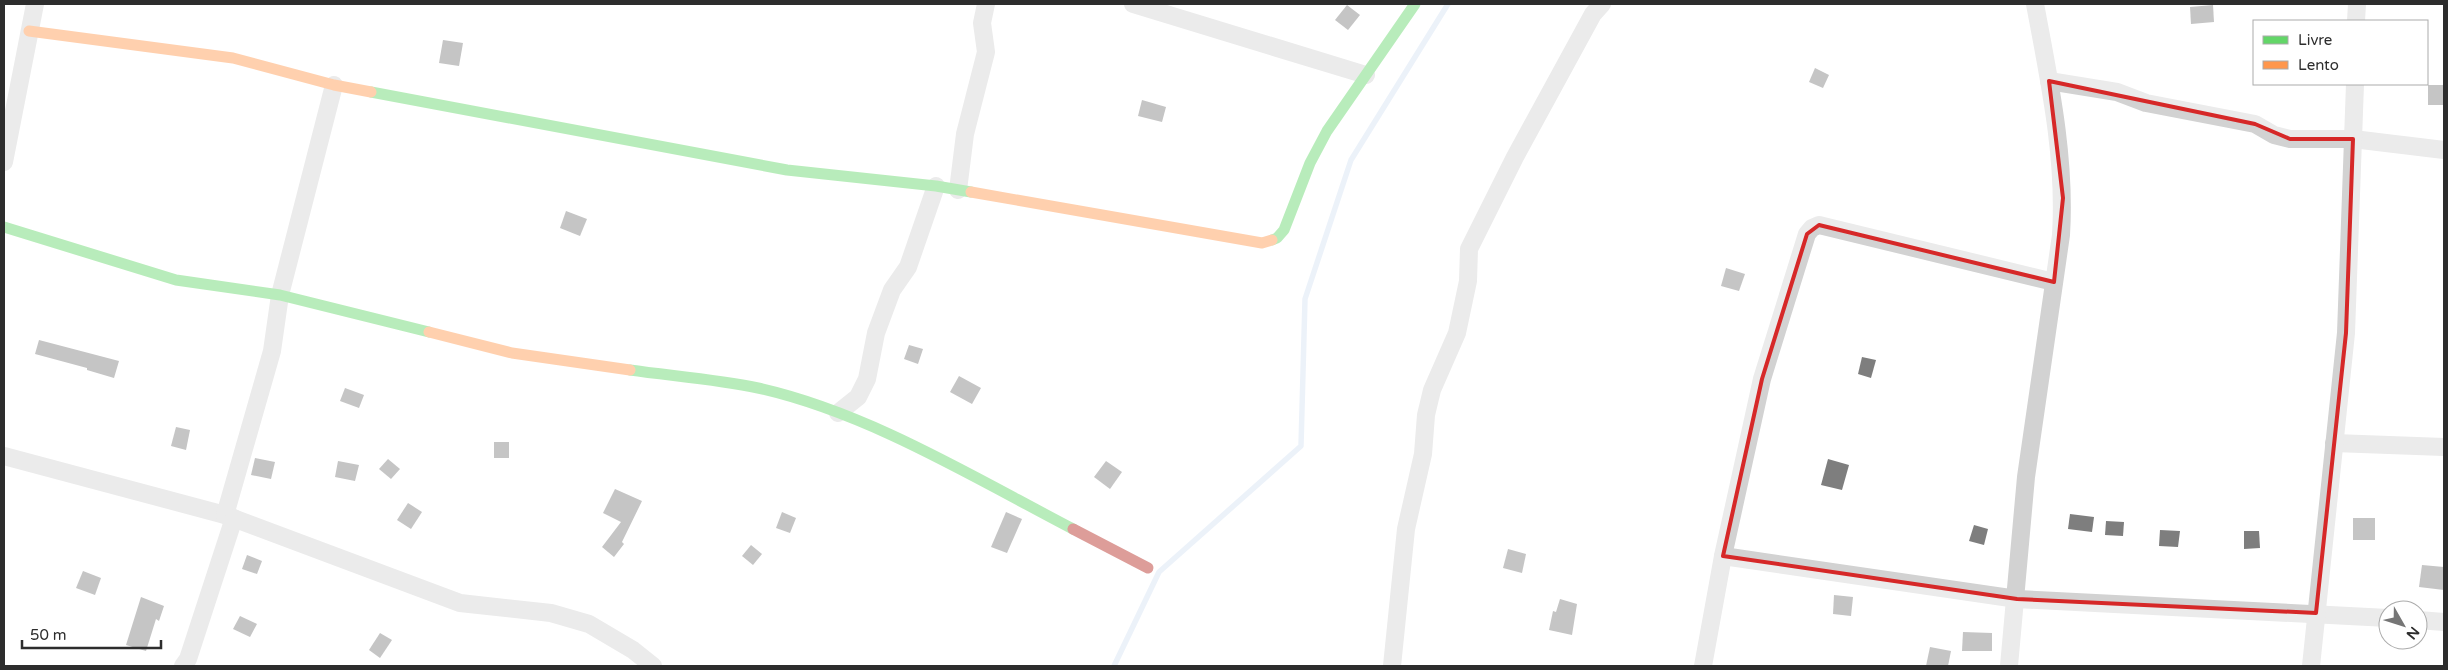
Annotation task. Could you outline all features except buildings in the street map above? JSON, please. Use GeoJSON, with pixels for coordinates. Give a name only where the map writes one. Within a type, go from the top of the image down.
{"type":"FeatureCollection","features":[{"type":"Feature","properties":{"kind":"street"},"geometry":{"type":"LineString","coordinates":[[4,162],[35,4]]}},
{"type":"Feature","properties":{"kind":"street"},"geometry":{"type":"LineString","coordinates":[[958,190],[964,134],[985,59],[982,23],[986,4]]}},
{"type":"Feature","properties":{"kind":"street"},"geometry":{"type":"LineString","coordinates":[[1133,4],[1366,75]]}},
{"type":"Feature","properties":{"kind":"street"},"geometry":{"type":"LineString","coordinates":[[29,31],[232,58],[334,85],[787,170],[936,186],[1262,243],[1277,238],[1284,230],[1310,163],[1327,131],[1415,4]]}},
{"type":"Feature","properties":{"kind":"street"},"geometry":{"type":"LineString","coordinates":[[1392,666],[1406,529],[1424,454],[1426,415],[1432,390],[1457,333],[1466,295],[1469,249],[1515,157],[1593,14],[1602,4]]}},
{"type":"Feature","properties":{"kind":"street"},"geometry":{"type":"LineString","coordinates":[[2009,666],[2017,599],[2026,477],[2054,282],[2063,198],[2049,81],[2035,4]]}},
{"type":"Feature","properties":{"kind":"street"},"geometry":{"type":"LineString","coordinates":[[2356,4],[2356,20]]}},
{"type":"Feature","properties":{"kind":"street"},"geometry":{"type":"LineString","coordinates":[[2049,81],[2117,92],[2146,103],[2255,124],[2274,135],[2290,139],[2353,139],[2444,150]]}},
{"type":"Feature","properties":{"kind":"street"},"geometry":{"type":"LineString","coordinates":[[186,664],[230,517],[272,351],[280,295],[334,85]]}},
{"type":"Feature","properties":{"kind":"street"},"geometry":{"type":"LineString","coordinates":[[2311,666],[2346,333],[2355,85]]}},
{"type":"Feature","properties":{"kind":"street"},"geometry":{"type":"LineString","coordinates":[[838,413],[858,397],[868,379],[876,333],[892,290],[908,267],[936,186]]}},
{"type":"Feature","properties":{"kind":"street"},"geometry":{"type":"LineString","coordinates":[[1703,666],[1723,556],[1762,379],[1807,234],[1812,228],[1820,226],[2054,282]]}},
{"type":"Feature","properties":{"kind":"street"},"geometry":{"type":"LineString","coordinates":[[4,227],[176,280],[280,295],[512,353],[758,388],[838,413],[916,448],[1148,568]]}},
{"type":"Feature","properties":{"kind":"street"},"geometry":{"type":"LineString","coordinates":[[2334,443],[2444,447]]}},
{"type":"Feature","properties":{"kind":"street"},"geometry":{"type":"LineString","coordinates":[[4,456],[230,517],[460,603],[551,614],[589,624],[633,650],[653,666]]}},
{"type":"Feature","properties":{"kind":"street"},"geometry":{"type":"LineString","coordinates":[[1723,556],[2017,599],[2378,617]]}},
{"type":"Feature","properties":{"kind":"street"},"geometry":{"type":"LineString","coordinates":[[2428,621],[2444,622]]}},
{"type":"Feature","properties":{"kind":"highlighted area"},"geometry":{"type":"Polygon","coordinates":[[[2049,81],[2255,124],[2290,139],[2353,139],[2346,333],[2316,613],[2017,599],[1723,556],[1762,379],[1807,234],[1819,225],[2054,282],[2063,198],[2049,81]]]}},
{"type":"Feature","properties":{"kind":"waterway"},"geometry":{"type":"LineString","coordinates":[[1114,666],[1159,572],[1301,446],[1305,299],[1351,160],[1448,4]]}},
{"type":"Feature","properties":{"kind":"traffic: fast"},"geometry":{"type":"LineString","coordinates":[[1272,240],[1277,238],[1284,230],[1310,163],[1327,131],[1415,4]]}},
{"type":"Feature","properties":{"kind":"traffic: fast"},"geometry":{"type":"LineString","coordinates":[[371,92],[787,170],[936,186],[971,192]]}},
{"type":"Feature","properties":{"kind":"traffic: fast"},"geometry":{"type":"LineString","coordinates":[[4,227],[176,280],[280,295],[429,332]]}},
{"type":"Feature","properties":{"kind":"traffic: fast"},"geometry":{"type":"LineString","coordinates":[[630,370],[758,388],[799,399],[839,413],[920,448],[1073,529]]}},
{"type":"Feature","properties":{"kind":"traffic: slow"},"geometry":{"type":"LineString","coordinates":[[29,31],[233,58],[334,85],[371,92]]}},
{"type":"Feature","properties":{"kind":"traffic: slow"},"geometry":{"type":"LineString","coordinates":[[971,192],[1262,243],[1272,240]]}},
{"type":"Feature","properties":{"kind":"traffic: slow"},"geometry":{"type":"LineString","coordinates":[[429,332],[512,353],[630,370]]}},
{"type":"Feature","properties":{"kind":"traffic: jam"},"geometry":{"type":"LineString","coordinates":[[1073,529],[1148,568]]}}]}
